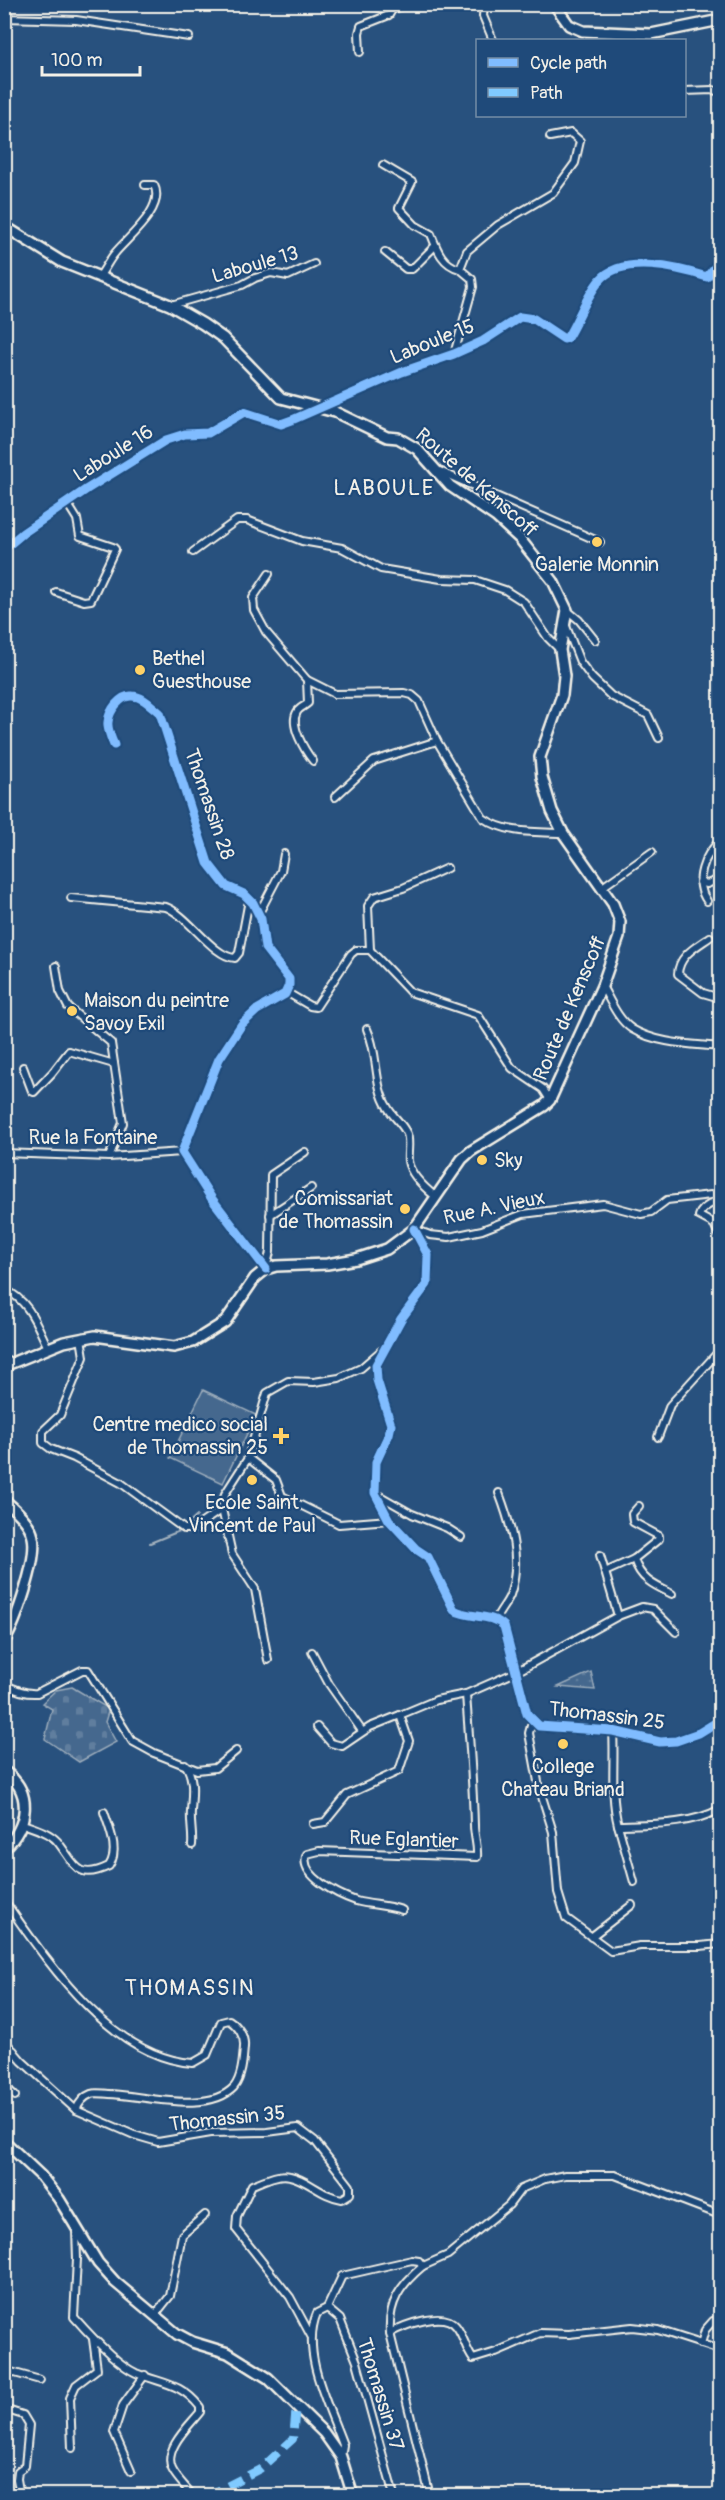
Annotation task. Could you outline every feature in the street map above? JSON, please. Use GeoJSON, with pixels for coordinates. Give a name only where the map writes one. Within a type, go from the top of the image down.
{"type":"FeatureCollection","features":[{"type":"Feature","properties":{"kind":"main road"},"geometry":{"type":"LineString","coordinates":[[371,4],[398,6]]}},
{"type":"Feature","properties":{"kind":"main road"},"geometry":{"type":"LineString","coordinates":[[554,4],[569,25],[583,31],[652,37],[720,20]]}},
{"type":"Feature","properties":{"kind":"main road","name":"Route de Kenscoff"},"geometry":{"type":"LineString","coordinates":[[4,226],[62,262],[170,305],[223,339],[281,398],[347,417],[387,437],[398,438],[417,449],[450,486],[496,517],[520,540],[553,581],[567,610],[560,650],[564,676],[562,695],[540,757],[542,777],[552,811],[563,833],[613,904],[620,922],[619,937],[602,986],[550,1100],[462,1159],[414,1229],[387,1249],[356,1259],[327,1264],[276,1266],[266,1269]]}},
{"type":"Feature","properties":{"kind":"main road"},"geometry":{"type":"LineString","coordinates":[[4,1366],[48,1348],[95,1335],[174,1347],[193,1342],[225,1322],[255,1278],[266,1269]]}},
{"type":"Feature","properties":{"kind":"main road"},"geometry":{"type":"LineString","coordinates":[[4,1500],[21,1515],[33,1538],[33,1557],[11,1629],[4,1642]]}},
{"type":"Feature","properties":{"kind":"main road"},"geometry":{"type":"LineString","coordinates":[[4,1771],[15,1781],[22,1792],[27,1810],[16,1836],[4,1849]]}},
{"type":"Feature","properties":{"kind":"main road"},"geometry":{"type":"LineString","coordinates":[[4,2140],[41,2176],[76,2226],[98,2263],[115,2282],[177,2334],[192,2342],[228,2353],[268,2378],[324,2433],[341,2457],[353,2496]]}},
{"type":"Feature","properties":{"kind":"street"},"geometry":{"type":"LineString","coordinates":[[484,4],[483,16],[493,39]]}},
{"type":"Feature","properties":{"kind":"street"},"geometry":{"type":"LineString","coordinates":[[360,52],[361,26],[389,15],[398,6]]}},
{"type":"Feature","properties":{"kind":"street"},"geometry":{"type":"LineString","coordinates":[[4,18],[76,20],[189,37]]}},
{"type":"Feature","properties":{"kind":"street"},"geometry":{"type":"LineString","coordinates":[[686,91],[720,92]]}},
{"type":"Feature","properties":{"kind":"street"},"geometry":{"type":"LineString","coordinates":[[460,269],[467,251],[498,225],[553,193],[575,163],[580,141],[571,133],[550,137]]}},
{"type":"Feature","properties":{"kind":"street"},"geometry":{"type":"LineString","coordinates":[[383,165],[412,182],[399,208],[415,225],[431,234],[435,246],[447,264],[460,269],[471,279],[473,287],[454,354]]}},
{"type":"Feature","properties":{"kind":"street"},"geometry":{"type":"LineString","coordinates":[[99,277],[116,252],[155,206],[154,185],[145,185]]}},
{"type":"Feature","properties":{"kind":"street"},"geometry":{"type":"LineString","coordinates":[[385,252],[406,269],[412,269],[435,246]]}},
{"type":"Feature","properties":{"kind":"street","name":"Laboule 15"},"geometry":{"type":"LineString","coordinates":[[318,407],[359,392],[417,365],[454,354],[483,341],[520,317],[534,319],[560,339],[567,338],[601,278],[625,265],[683,269],[708,277],[720,261]]}},
{"type":"Feature","properties":{"kind":"street","name":"Laboule 13"},"geometry":{"type":"LineString","coordinates":[[170,305],[234,288],[271,273],[288,276],[314,264]]}},
{"type":"Feature","properties":{"kind":"street","name":"Laboule 16"},"geometry":{"type":"LineString","coordinates":[[4,549],[67,503],[166,440],[185,435],[208,433],[244,412],[281,424],[318,407]]}},
{"type":"Feature","properties":{"kind":"street"},"geometry":{"type":"LineString","coordinates":[[436,470],[600,542]]}},
{"type":"Feature","properties":{"kind":"street"},"geometry":{"type":"LineString","coordinates":[[56,592],[84,601],[91,600],[115,549],[80,536],[77,519],[67,503]]}},
{"type":"Feature","properties":{"kind":"street"},"geometry":{"type":"LineString","coordinates":[[193,552],[237,520],[247,520],[302,541],[342,548],[381,569],[441,579],[475,580],[505,590],[524,602],[548,638],[560,650]]}},
{"type":"Feature","properties":{"kind":"street"},"geometry":{"type":"LineString","coordinates":[[268,574],[253,598],[254,610],[266,632],[307,680],[335,694],[404,693],[412,695],[419,701],[437,741],[478,811],[490,823],[511,830],[563,833]]}},
{"type":"Feature","properties":{"kind":"street"},"geometry":{"type":"LineString","coordinates":[[567,610],[579,620],[595,640]]}},
{"type":"Feature","properties":{"kind":"street"},"geometry":{"type":"LineString","coordinates":[[566,625],[580,662],[592,678],[611,696],[648,715],[659,738]]}},
{"type":"Feature","properties":{"kind":"street"},"geometry":{"type":"LineString","coordinates":[[307,680],[308,703],[297,711],[296,717],[302,748],[313,761]]}},
{"type":"Feature","properties":{"kind":"street","name":"Thomassin 28"},"geometry":{"type":"LineString","coordinates":[[114,745],[108,721],[114,706],[122,698],[132,696],[145,701],[160,713],[208,863],[226,885],[249,900],[259,913],[265,948],[289,979],[290,985],[286,993]]}},
{"type":"Feature","properties":{"kind":"street"},"geometry":{"type":"LineString","coordinates":[[336,797],[374,761],[437,741]]}},
{"type":"Feature","properties":{"kind":"street"},"geometry":{"type":"LineString","coordinates":[[707,901],[700,882],[705,861],[720,840]]}},
{"type":"Feature","properties":{"kind":"street"},"geometry":{"type":"LineString","coordinates":[[600,888],[652,852]]}},
{"type":"Feature","properties":{"kind":"street"},"geometry":{"type":"LineString","coordinates":[[259,913],[281,871],[284,854]]}},
{"type":"Feature","properties":{"kind":"street"},"geometry":{"type":"LineString","coordinates":[[447,868],[403,888],[374,897],[368,906],[370,950],[410,992],[478,1016],[513,1068],[543,1089],[550,1100]]}},
{"type":"Feature","properties":{"kind":"street"},"geometry":{"type":"LineString","coordinates":[[700,882],[706,884],[720,879]]}},
{"type":"Feature","properties":{"kind":"street"},"geometry":{"type":"LineString","coordinates":[[71,898],[147,905],[176,911],[201,936],[230,957],[239,954],[249,900]]}},
{"type":"Feature","properties":{"kind":"street"},"geometry":{"type":"LineString","coordinates":[[710,938],[688,952],[679,964],[678,974],[703,993],[720,998]]}},
{"type":"Feature","properties":{"kind":"street"},"geometry":{"type":"LineString","coordinates":[[266,1269],[212,1200],[182,1152],[219,1059],[242,1024],[256,1010],[286,993],[316,1007],[351,954],[356,950],[370,950]]}},
{"type":"Feature","properties":{"kind":"street"},"geometry":{"type":"LineString","coordinates":[[56,966],[60,991],[68,1006],[109,1039],[123,1123],[108,1157]]}},
{"type":"Feature","properties":{"kind":"street"},"geometry":{"type":"LineString","coordinates":[[602,986],[618,1014],[631,1029],[672,1042],[720,1047]]}},
{"type":"Feature","properties":{"kind":"street"},"geometry":{"type":"LineString","coordinates":[[367,1029],[373,1042],[378,1078],[388,1108],[400,1120],[408,1136],[408,1164],[423,1186],[436,1197]]}},
{"type":"Feature","properties":{"kind":"street"},"geometry":{"type":"LineString","coordinates":[[24,1067],[34,1092],[69,1051],[114,1064]]}},
{"type":"Feature","properties":{"kind":"street","name":"Rue la Fontaine"},"geometry":{"type":"LineString","coordinates":[[4,1153],[108,1157],[182,1152]]}},
{"type":"Feature","properties":{"kind":"street"},"geometry":{"type":"LineString","coordinates":[[266,1269],[270,1252],[272,1173],[305,1152]]}},
{"type":"Feature","properties":{"kind":"street"},"geometry":{"type":"LineString","coordinates":[[270,1215],[312,1188]]}},
{"type":"Feature","properties":{"kind":"street","name":"Rue A. Vieux"},"geometry":{"type":"LineString","coordinates":[[414,1229],[430,1235],[449,1237],[482,1230],[523,1214],[603,1204],[641,1214],[651,1212],[667,1200],[720,1195]]}},
{"type":"Feature","properties":{"kind":"street","name":"Rue A. Vieux"},"geometry":{"type":"LineString","coordinates":[[720,1195],[717,1201],[702,1209],[699,1216],[714,1224],[720,1237]]}},
{"type":"Feature","properties":{"kind":"street"},"geometry":{"type":"LineString","coordinates":[[414,1229],[428,1255],[427,1284],[382,1349],[375,1372],[391,1425],[376,1462],[375,1493],[388,1520],[428,1557],[454,1610],[462,1614],[496,1619],[510,1596],[514,1554],[509,1522],[499,1493]]}},
{"type":"Feature","properties":{"kind":"street"},"geometry":{"type":"LineString","coordinates":[[4,1289],[16,1294],[33,1315],[48,1348]]}},
{"type":"Feature","properties":{"kind":"street"},"geometry":{"type":"LineString","coordinates":[[81,1338],[84,1358],[60,1415],[43,1431],[43,1443],[121,1482],[184,1529],[193,1529],[222,1509]]}},
{"type":"Feature","properties":{"kind":"street"},"geometry":{"type":"LineString","coordinates":[[268,1660],[255,1589],[232,1554],[222,1509],[225,1494],[248,1458],[267,1393],[288,1381],[314,1382],[339,1378],[361,1368],[382,1349]]}},
{"type":"Feature","properties":{"kind":"street"},"geometry":{"type":"LineString","coordinates":[[658,1437],[670,1405],[720,1350]]}},
{"type":"Feature","properties":{"kind":"street"},"geometry":{"type":"LineString","coordinates":[[248,1458],[276,1480],[282,1496],[339,1524],[388,1520]]}},
{"type":"Feature","properties":{"kind":"street"},"geometry":{"type":"LineString","coordinates":[[375,1493],[412,1514],[447,1528],[461,1537]]}},
{"type":"Feature","properties":{"kind":"street"},"geometry":{"type":"LineString","coordinates":[[605,1572],[634,1559],[659,1539],[659,1536],[633,1522],[632,1514],[639,1506]]}},
{"type":"Feature","properties":{"kind":"street"},"geometry":{"type":"LineString","coordinates":[[600,1555],[618,1616]]}},
{"type":"Feature","properties":{"kind":"street"},"geometry":{"type":"LineString","coordinates":[[634,1559],[640,1575],[672,1594]]}},
{"type":"Feature","properties":{"kind":"street"},"geometry":{"type":"LineString","coordinates":[[317,1727],[331,1743],[342,1746],[362,1731],[436,1700],[466,1694],[516,1671],[618,1616],[646,1607],[653,1609],[676,1632]]}},
{"type":"Feature","properties":{"kind":"street","name":"Thomassin 25"},"geometry":{"type":"LineString","coordinates":[[496,1619],[504,1626],[527,1714],[532,1722],[540,1726],[613,1731],[660,1742],[676,1741],[699,1733],[720,1720]]}},
{"type":"Feature","properties":{"kind":"street"},"geometry":{"type":"LineString","coordinates":[[312,1652],[328,1684],[362,1731]]}},
{"type":"Feature","properties":{"kind":"street"},"geometry":{"type":"LineString","coordinates":[[4,1684],[29,1694],[37,1693],[82,1670],[88,1670],[132,1741],[154,1753],[197,1770],[215,1768],[236,1751]]}},
{"type":"Feature","properties":{"kind":"street","name":"Rue Eglantier"},"geometry":{"type":"LineString","coordinates":[[402,1910],[385,1904],[360,1902],[337,1892],[319,1881],[306,1868],[304,1859],[307,1854],[319,1851],[477,1857],[477,1838],[474,1829],[475,1795],[466,1694]]}},
{"type":"Feature","properties":{"kind":"street"},"geometry":{"type":"LineString","coordinates":[[313,1824],[325,1822],[338,1803],[357,1789],[399,1771],[409,1741],[400,1715]]}},
{"type":"Feature","properties":{"kind":"street","name":"Thomassin 25"},"geometry":{"type":"LineString","coordinates":[[532,1722],[529,1733],[539,1787],[553,1832],[558,1892],[566,1918],[591,1937]]}},
{"type":"Feature","properties":{"kind":"street"},"geometry":{"type":"LineString","coordinates":[[613,1731],[615,1762],[613,1804],[634,1882]]}},
{"type":"Feature","properties":{"kind":"street"},"geometry":{"type":"LineString","coordinates":[[184,1764],[191,1773],[193,1784],[192,1845]]}},
{"type":"Feature","properties":{"kind":"street"},"geometry":{"type":"LineString","coordinates":[[618,1825],[690,1819],[710,1815],[720,1809]]}},
{"type":"Feature","properties":{"kind":"street"},"geometry":{"type":"LineString","coordinates":[[23,1824],[56,1839],[71,1863],[80,1870],[92,1873],[110,1866],[114,1854],[104,1812]]}},
{"type":"Feature","properties":{"kind":"street"},"geometry":{"type":"LineString","coordinates":[[4,1900],[58,1977],[127,2041],[158,2057],[193,2064],[207,2055],[221,2022],[229,2020],[242,2034],[244,2043],[242,2067],[234,2086],[212,2100],[171,2101],[126,2094],[92,2094],[81,2101],[76,2110]]}},
{"type":"Feature","properties":{"kind":"street"},"geometry":{"type":"LineString","coordinates":[[632,1905],[591,1937],[611,1951],[640,1946],[720,1944]]}},
{"type":"Feature","properties":{"kind":"street","name":"Thomassin 35"},"geometry":{"type":"LineString","coordinates":[[4,2040],[76,2110],[134,2135],[158,2142],[212,2133],[267,2132],[298,2128],[315,2141],[350,2186],[350,2194],[342,2199],[329,2197],[288,2175],[269,2178],[252,2185],[237,2216],[236,2229],[290,2296],[311,2336]]}},
{"type":"Feature","properties":{"kind":"street"},"geometry":{"type":"LineString","coordinates":[[4,2058],[14,2051]]}},
{"type":"Feature","properties":{"kind":"street"},"geometry":{"type":"LineString","coordinates":[[4,2085],[15,2096]]}},
{"type":"Feature","properties":{"kind":"street"},"geometry":{"type":"LineString","coordinates":[[430,2496],[390,2333],[389,2315],[399,2289],[423,2266],[448,2255],[509,2205],[521,2189],[545,2179],[565,2175],[615,2175],[720,2215]]}},
{"type":"Feature","properties":{"kind":"street"},"geometry":{"type":"LineString","coordinates":[[155,2314],[170,2296],[182,2235],[205,2215]]}},
{"type":"Feature","properties":{"kind":"street"},"geometry":{"type":"LineString","coordinates":[[76,2226],[74,2317],[93,2339],[135,2372],[173,2384],[200,2407],[200,2412],[177,2442],[170,2456],[172,2469],[193,2496]]}},
{"type":"Feature","properties":{"kind":"street"},"geometry":{"type":"LineString","coordinates":[[341,2457],[343,2445],[311,2351],[311,2336],[318,2313],[327,2308],[342,2276],[412,2260],[419,2261],[423,2266]]}},
{"type":"Feature","properties":{"kind":"street","name":"Thomassin 37"},"geometry":{"type":"LineString","coordinates":[[327,2308],[340,2319],[357,2362],[394,2496]]}},
{"type":"Feature","properties":{"kind":"street"},"geometry":{"type":"LineString","coordinates":[[390,2333],[402,2327],[435,2318],[448,2320],[454,2323],[463,2336],[464,2344],[473,2359],[540,2333],[569,2334],[632,2327],[658,2330],[720,2350]]}},
{"type":"Feature","properties":{"kind":"street"},"geometry":{"type":"LineString","coordinates":[[701,2344],[705,2330],[713,2320],[720,2320]]}},
{"type":"Feature","properties":{"kind":"street"},"geometry":{"type":"LineString","coordinates":[[72,2448],[70,2398],[76,2385],[97,2369],[93,2339]]}},
{"type":"Feature","properties":{"kind":"street"},"geometry":{"type":"LineString","coordinates":[[4,2370],[40,2380]]}},
{"type":"Feature","properties":{"kind":"street"},"geometry":{"type":"LineString","coordinates":[[130,2471],[114,2432],[123,2405],[145,2375]]}},
{"type":"Feature","properties":{"kind":"street"},"geometry":{"type":"LineString","coordinates":[[4,2409],[23,2415],[29,2425],[25,2466],[18,2471],[20,2496]]}},
{"type":"Feature","properties":{"kind":"green space"},"geometry":{"type":"Polygon","coordinates":[[[203,1390],[256,1415],[223,1483],[170,1458],[203,1390]]]}},
{"type":"Feature","properties":{"kind":"green space"},"geometry":{"type":"Polygon","coordinates":[[[591,1672],[595,1690],[558,1687],[591,1672]]]}},
{"type":"Feature","properties":{"kind":"green space"},"geometry":{"type":"Polygon","coordinates":[[[72,1687],[109,1709],[105,1722],[116,1742],[79,1762],[45,1739],[52,1709],[42,1703],[56,1690],[72,1687]]]}},
{"type":"Feature","properties":{"kind":"waterway"},"geometry":{"type":"LineString","coordinates":[[186,1526],[197,1516]]}},
{"type":"Feature","properties":{"kind":"waterway"},"geometry":{"type":"LineString","coordinates":[[150,1543],[182,1530]]}},
{"type":"Feature","properties":{"kind":"marked path"},"geometry":{"type":"LineString","coordinates":[[207,2496],[260,2469],[293,2439],[296,2405]]}},
{"type":"Feature","properties":{"kind":"cycle path"},"geometry":{"type":"LineString","coordinates":[[4,549],[23,533],[87,489],[166,440],[185,434],[208,433],[244,412],[281,424],[402,372],[454,354],[483,341],[520,317],[534,319],[564,339],[567,338],[595,286],[610,272],[622,267],[652,265],[707,277],[720,261]]}},
{"type":"Feature","properties":{"kind":"cycle path"},"geometry":{"type":"LineString","coordinates":[[114,745],[108,722],[116,704],[123,698],[128,696],[140,698],[160,713],[208,863],[226,886],[244,894],[253,903],[261,919],[265,948],[289,979],[285,994],[257,1010],[242,1024],[219,1059],[182,1152],[212,1199],[266,1269]]}},
{"type":"Feature","properties":{"kind":"cycle path"},"geometry":{"type":"LineString","coordinates":[[414,1229],[428,1255],[427,1284],[401,1319],[376,1365],[377,1380],[391,1425],[376,1462],[375,1493],[389,1520],[416,1549],[428,1557],[454,1610],[493,1619],[504,1626],[527,1714],[539,1726],[613,1731],[660,1742],[676,1741],[699,1733],[720,1720]]}},
{"type":"Feature","properties":{"kind":"place","name":"Galerie Monnin"},"geometry":{"type":"Point","coordinates":[597,542]}},
{"type":"Feature","properties":{"kind":"place","name":"Bethel Guesthouse"},"geometry":{"type":"Point","coordinates":[140,670]}},
{"type":"Feature","properties":{"kind":"place","name":"Maison du peintre Savoy Exil"},"geometry":{"type":"Point","coordinates":[72,1011]}},
{"type":"Feature","properties":{"kind":"place","name":"Sky"},"geometry":{"type":"Point","coordinates":[482,1160]}},
{"type":"Feature","properties":{"kind":"place","name":"Comissariat de Thomassin"},"geometry":{"type":"Point","coordinates":[405,1209]}},
{"type":"Feature","properties":{"kind":"place","name":"Centre medico social de Thomassin 25"},"geometry":{"type":"Point","coordinates":[281,1436]}},
{"type":"Feature","properties":{"kind":"place","name":"Ecole Saint Vincent de Paul"},"geometry":{"type":"Point","coordinates":[252,1480]}},
{"type":"Feature","properties":{"kind":"place","name":"College Chateau Briand"},"geometry":{"type":"Point","coordinates":[563,1744]}},
{"type":"Feature","properties":{"kind":"district","name":"LABOULE"},"geometry":{"type":"Point","coordinates":[384,487]}},
{"type":"Feature","properties":{"kind":"district","name":"THOMASSIN"},"geometry":{"type":"Point","coordinates":[190,1987]}}]}
